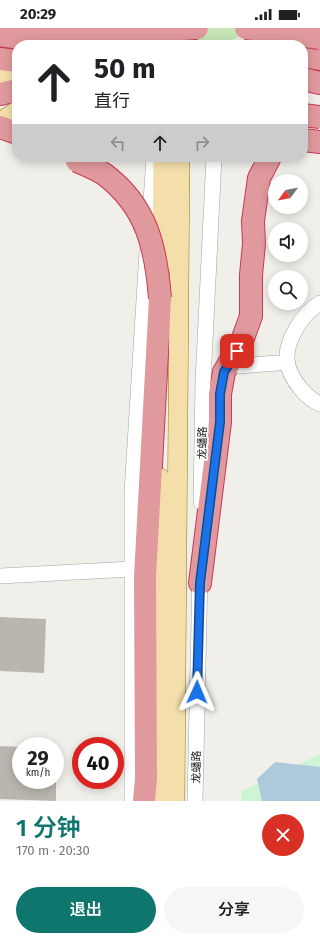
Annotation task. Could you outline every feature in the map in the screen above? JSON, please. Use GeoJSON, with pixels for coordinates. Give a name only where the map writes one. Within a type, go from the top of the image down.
{"type":"FeatureCollection","features":[{"type":"Feature","properties":{"kind":"highway"},"geometry":{"type":"LineString","coordinates":[[0,46],[28,28]]}},
{"type":"Feature","properties":{"kind":"highway"},"geometry":{"type":"LineString","coordinates":[[0,35],[26,39],[197,28]]}},
{"type":"Feature","properties":{"kind":"highway"},"geometry":{"type":"LineString","coordinates":[[246,28],[320,38]]}},
{"type":"Feature","properties":{"kind":"highway"},"geometry":{"type":"LineString","coordinates":[[308,57],[320,59]]}},
{"type":"Feature","properties":{"kind":"highway"},"geometry":{"type":"LineString","coordinates":[[0,59],[12,60]]}},
{"type":"Feature","properties":{"kind":"highway"},"geometry":{"type":"LineString","coordinates":[[308,80],[320,83]]}},
{"type":"Feature","properties":{"kind":"highway"},"geometry":{"type":"LineString","coordinates":[[0,94],[12,91]]}},
{"type":"Feature","properties":{"kind":"highway"},"geometry":{"type":"LineString","coordinates":[[308,92],[320,93]]}},
{"type":"Feature","properties":{"kind":"highway"},"geometry":{"type":"LineString","coordinates":[[308,117],[320,106]]}},
{"type":"Feature","properties":{"kind":"highway"},"geometry":{"type":"LineString","coordinates":[[308,116],[320,117]]}},
{"type":"Feature","properties":{"kind":"highway"},"geometry":{"type":"LineString","coordinates":[[308,141],[320,142]]}},
{"type":"Feature","properties":{"kind":"highway"},"geometry":{"type":"LineString","coordinates":[[79,162],[104,174],[129,197],[138,211],[152,244],[158,277],[160,298],[145,578],[146,779],[144,801]]}},
{"type":"Feature","properties":{"kind":"highway"},"geometry":{"type":"LineString","coordinates":[[200,583],[220,422],[220,394],[224,372],[245,336],[251,316],[251,275],[254,244],[252,221],[259,178],[267,162]]}},
{"type":"Feature","properties":{"kind":"main road"},"geometry":{"type":"LineString","coordinates":[[69,40],[90,28]]}},
{"type":"Feature","properties":{"kind":"main road"},"geometry":{"type":"LineString","coordinates":[[102,28],[112,40]]}},
{"type":"Feature","properties":{"kind":"main road"},"geometry":{"type":"LineString","coordinates":[[167,40],[168,28]]}},
{"type":"Feature","properties":{"kind":"main road"},"geometry":{"type":"LineString","coordinates":[[185,40],[186,28]]}},
{"type":"Feature","properties":{"kind":"main road"},"geometry":{"type":"LineString","coordinates":[[275,40],[281,28]]}},
{"type":"Feature","properties":{"kind":"main road"},"geometry":{"type":"LineString","coordinates":[[0,78],[12,72]]}},
{"type":"Feature","properties":{"kind":"main road"},"geometry":{"type":"LineString","coordinates":[[158,801],[164,162]]}},
{"type":"Feature","properties":{"kind":"main road","name":"龙蟠路"},"geometry":{"type":"LineString","coordinates":[[175,801],[180,162]]}},
{"type":"Feature","properties":{"kind":"street"},"geometry":{"type":"LineString","coordinates":[[149,162],[152,178]]}},
{"type":"Feature","properties":{"kind":"street"},"geometry":{"type":"LineString","coordinates":[[132,801],[132,493],[154,162]]}},
{"type":"Feature","properties":{"kind":"street","name":"龙蟠路"},"geometry":{"type":"LineString","coordinates":[[195,801],[203,382],[214,162]]}},
{"type":"Feature","properties":{"kind":"street"},"geometry":{"type":"LineString","coordinates":[[320,303],[310,310],[301,321],[290,340],[286,354],[289,370],[294,380],[306,394],[320,404]]}},
{"type":"Feature","properties":{"kind":"street"},"geometry":{"type":"LineString","coordinates":[[238,366],[278,363]]}},
{"type":"Feature","properties":{"kind":"street"},"geometry":{"type":"LineString","coordinates":[[0,576],[132,569]]}},
{"type":"Feature","properties":{"kind":"green space"},"geometry":{"type":"Polygon","coordinates":[[[125,28],[253,28],[233,40],[144,40],[130,33],[125,28]]]}},
{"type":"Feature","properties":{"kind":"green space"},"geometry":{"type":"Polygon","coordinates":[[[320,754],[320,801],[241,801],[242,791],[320,754]]]}},
{"type":"Feature","properties":{"kind":"water"},"geometry":{"type":"Polygon","coordinates":[[[275,762],[320,767],[320,801],[262,801],[257,779],[275,762]]]}},
{"type":"Feature","properties":{"kind":"building"},"geometry":{"type":"Polygon","coordinates":[[[0,617],[46,619],[44,673],[0,671],[0,617]]]}},
{"type":"Feature","properties":{"kind":"building"},"geometry":{"type":"Polygon","coordinates":[[[0,746],[12,747],[12,789],[56,789],[56,801],[0,799],[0,746]]]}},
{"type":"Feature","properties":{"kind":"route"},"geometry":{"type":"LineString","coordinates":[[197,692],[200,583],[220,422],[220,394],[224,372],[237,351]]}}]}
